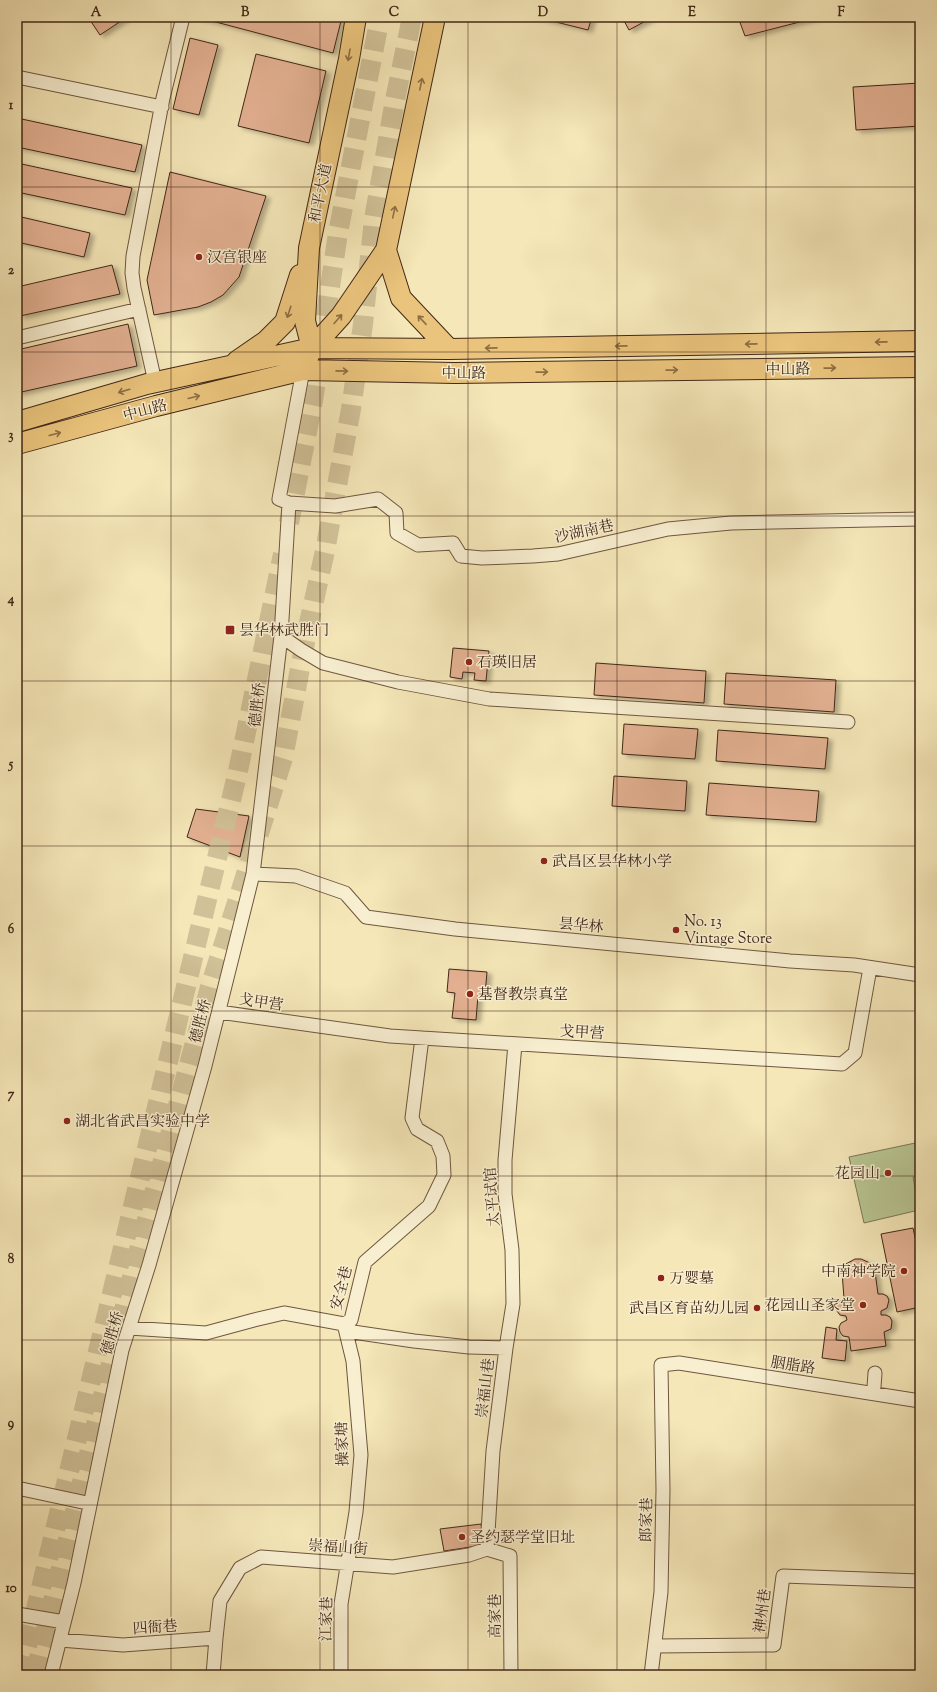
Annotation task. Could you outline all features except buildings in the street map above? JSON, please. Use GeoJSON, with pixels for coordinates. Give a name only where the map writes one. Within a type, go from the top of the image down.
{"type":"FeatureCollection","features":[{"type":"Feature","properties":{"kind":"main road","name":"和平大道"},"geometry":{"type":"LineString","coordinates":[[312,348],[305,322],[309,248],[349,59],[356,17]]}},
{"type":"Feature","properties":{"kind":"main road"},"geometry":{"type":"LineString","coordinates":[[303,370],[312,348],[341,316],[386,250],[435,17]]}},
{"type":"Feature","properties":{"kind":"main road"},"geometry":{"type":"LineString","coordinates":[[230,366],[266,341],[285,322],[309,248]]}},
{"type":"Feature","properties":{"kind":"main road"},"geometry":{"type":"LineString","coordinates":[[386,250],[401,298],[449,349]]}},
{"type":"Feature","properties":{"kind":"main road","name":"中山路"},"geometry":{"type":"LineString","coordinates":[[17,422],[155,382],[312,348],[449,349],[920,342]]}},
{"type":"Feature","properties":{"kind":"main road","name":"中山路"},"geometry":{"type":"LineString","coordinates":[[17,444],[156,406],[303,370],[455,374],[920,367]]}},
{"type":"Feature","properties":{"kind":"street"},"geometry":{"type":"LineString","coordinates":[[155,382],[138,309],[132,273],[133,256],[162,107],[183,17]]}},
{"type":"Feature","properties":{"kind":"street"},"geometry":{"type":"LineString","coordinates":[[17,77],[162,107]]}},
{"type":"Feature","properties":{"kind":"street"},"geometry":{"type":"LineString","coordinates":[[17,338],[138,309]]}},
{"type":"Feature","properties":{"kind":"street"},"geometry":{"type":"LineString","coordinates":[[289,503],[279,499],[303,370]]}},
{"type":"Feature","properties":{"kind":"street","name":"沙湖南巷"},"geometry":{"type":"LineString","coordinates":[[289,503],[335,506],[378,499],[396,513],[397,534],[418,544],[453,543],[460,556],[482,558],[558,554],[668,529],[731,523],[920,519]]}},
{"type":"Feature","properties":{"kind":"street","name":"德胜桥"},"geometry":{"type":"LineString","coordinates":[[51,1675],[74,1583],[122,1350],[130,1328],[178,1163],[219,1012],[253,874],[281,636],[289,503]]}},
{"type":"Feature","properties":{"kind":"street"},"geometry":{"type":"LineString","coordinates":[[281,636],[323,663],[398,682],[489,699],[848,722]]}},
{"type":"Feature","properties":{"kind":"street","name":"昙华林"},"geometry":{"type":"LineString","coordinates":[[253,874],[296,876],[344,893],[366,918],[455,929],[870,968],[920,975]]}},
{"type":"Feature","properties":{"kind":"street","name":"戈甲营"},"geometry":{"type":"LineString","coordinates":[[219,1012],[390,1036],[842,1064],[855,1053],[870,968]]}},
{"type":"Feature","properties":{"kind":"street","name":"安全巷"},"geometry":{"type":"LineString","coordinates":[[130,1328],[206,1333],[284,1313],[344,1324],[351,1320],[365,1262],[430,1206],[444,1175],[444,1156],[437,1141],[417,1129],[412,1118],[422,1038]]}},
{"type":"Feature","properties":{"kind":"street","name":"太平试馆"},"geometry":{"type":"LineString","coordinates":[[506,1348],[513,1304],[512,1250],[505,1194],[505,1160],[515,1044]]}},
{"type":"Feature","properties":{"kind":"street","name":"崇福山巷"},"geometry":{"type":"LineString","coordinates":[[344,1324],[353,1332],[469,1347],[506,1348],[493,1451],[487,1549]]}},
{"type":"Feature","properties":{"kind":"street","name":"操家塘"},"geometry":{"type":"LineString","coordinates":[[344,1324],[353,1361],[361,1455],[356,1512],[346,1564]]}},
{"type":"Feature","properties":{"kind":"street","name":"胭脂路"},"geometry":{"type":"LineString","coordinates":[[661,1365],[679,1364],[920,1401]]}},
{"type":"Feature","properties":{"kind":"street","name":"郎家巷"},"geometry":{"type":"LineString","coordinates":[[651,1675],[661,1592],[663,1490],[661,1365]]}},
{"type":"Feature","properties":{"kind":"street"},"geometry":{"type":"LineString","coordinates":[[874,1373],[874,1387]]}},
{"type":"Feature","properties":{"kind":"street"},"geometry":{"type":"LineString","coordinates":[[17,1488],[87,1503]]}},
{"type":"Feature","properties":{"kind":"street","name":"崇福山街"},"geometry":{"type":"LineString","coordinates":[[216,1638],[220,1601],[240,1568],[261,1557],[393,1567],[469,1555],[487,1549]]}},
{"type":"Feature","properties":{"kind":"street","name":"高家巷"},"geometry":{"type":"LineString","coordinates":[[487,1549],[510,1556],[511,1675]]}},
{"type":"Feature","properties":{"kind":"street","name":"江家巷"},"geometry":{"type":"LineString","coordinates":[[342,1675],[341,1604],[346,1564]]}},
{"type":"Feature","properties":{"kind":"street","name":"神州巷"},"geometry":{"type":"LineString","coordinates":[[655,1646],[774,1645],[783,1576],[920,1581]]}},
{"type":"Feature","properties":{"kind":"street"},"geometry":{"type":"LineString","coordinates":[[17,1614],[64,1622]]}},
{"type":"Feature","properties":{"kind":"street"},"geometry":{"type":"LineString","coordinates":[[213,1675],[216,1638]]}},
{"type":"Feature","properties":{"kind":"street","name":"四衙巷"},"geometry":{"type":"LineString","coordinates":[[60,1640],[123,1645],[216,1638]]}},
{"type":"Feature","properties":{"kind":"green space"},"geometry":{"type":"Polygon","coordinates":[[[920,1142],[920,1176],[913,1177],[919,1210],[864,1223],[849,1157],[920,1142]]]}},
{"type":"Feature","properties":{"kind":"tunnel"},"geometry":{"type":"LineString","coordinates":[[289,523],[313,401],[338,233],[380,17]]}},
{"type":"Feature","properties":{"kind":"tunnel"},"geometry":{"type":"LineString","coordinates":[[35,1675],[137,1257],[210,987],[283,758],[307,632],[325,551],[351,409],[363,324],[374,219],[395,100],[412,17]]}},
{"type":"Feature","properties":{"kind":"tunnel"},"geometry":{"type":"LineString","coordinates":[[20,1675],[238,771],[283,554]]}},
{"type":"Feature","properties":{"kind":"place","name":"汉宫银座"},"geometry":{"type":"Point","coordinates":[199,257]}},
{"type":"Feature","properties":{"kind":"place","name":"昙华林武胜门"},"geometry":{"type":"Point","coordinates":[230,630]}},
{"type":"Feature","properties":{"kind":"place","name":"石瑛旧居"},"geometry":{"type":"Point","coordinates":[469,662]}},
{"type":"Feature","properties":{"kind":"place","name":"武昌区昙华林小学"},"geometry":{"type":"Point","coordinates":[544,861]}},
{"type":"Feature","properties":{"kind":"place","name":"No. 13 Vintage Store"},"geometry":{"type":"Point","coordinates":[676,930]}},
{"type":"Feature","properties":{"kind":"place","name":"基督教崇真堂"},"geometry":{"type":"Point","coordinates":[470,994]}},
{"type":"Feature","properties":{"kind":"place","name":"湖北省武昌实验中学"},"geometry":{"type":"Point","coordinates":[67,1121]}},
{"type":"Feature","properties":{"kind":"place","name":"花园山"},"geometry":{"type":"Point","coordinates":[888,1173]}},
{"type":"Feature","properties":{"kind":"place","name":"中南神学院"},"geometry":{"type":"Point","coordinates":[904,1271]}},
{"type":"Feature","properties":{"kind":"place","name":"万婴墓"},"geometry":{"type":"Point","coordinates":[661,1278]}},
{"type":"Feature","properties":{"kind":"place","name":"花园山圣家堂"},"geometry":{"type":"Point","coordinates":[863,1305]}},
{"type":"Feature","properties":{"kind":"place","name":"武昌区育苗幼儿园"},"geometry":{"type":"Point","coordinates":[757,1308]}},
{"type":"Feature","properties":{"kind":"place","name":"圣约瑟学堂旧址"},"geometry":{"type":"Point","coordinates":[462,1537]}}]}
